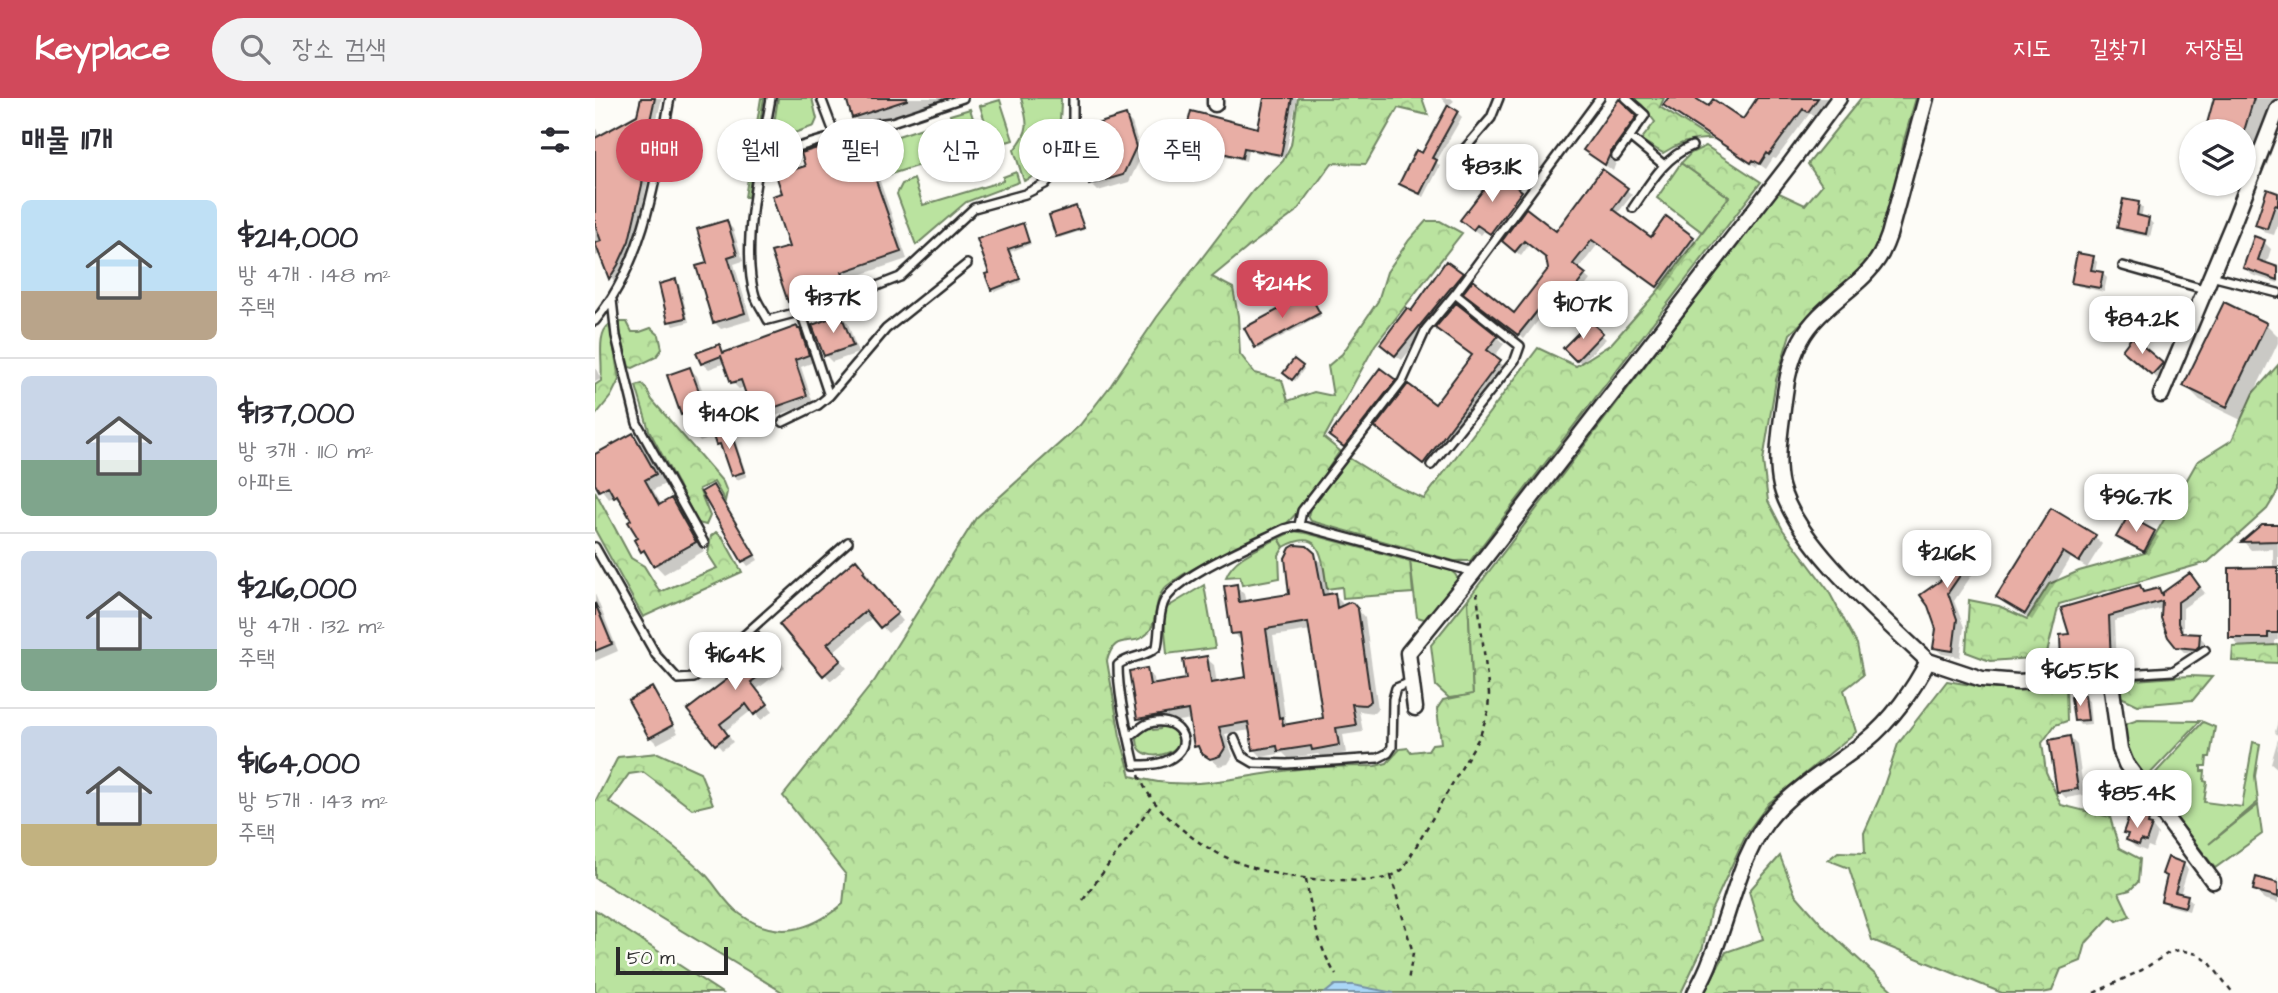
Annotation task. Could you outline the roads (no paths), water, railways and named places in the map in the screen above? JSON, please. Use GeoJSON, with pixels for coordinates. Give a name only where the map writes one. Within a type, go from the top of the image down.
{"type":"FeatureCollection","features":[{"type":"Feature","properties":{"kind":"street"},"geometry":{"type":"LineString","coordinates":[[1415,709],[1408,653],[1474,572],[1839,98]]}},
{"type":"Feature","properties":{"kind":"street"},"geometry":{"type":"LineString","coordinates":[[1926,98],[1889,234],[1880,256],[1811,325],[1792,362],[1783,403],[1778,470],[1785,499],[1820,553],[1928,661],[1982,679],[2018,682],[2110,675],[2120,749],[2126,764],[2213,881]]}},
{"type":"Feature","properties":{"kind":"street"},"geometry":{"type":"LineString","coordinates":[[2161,395],[2278,108]]}},
{"type":"Feature","properties":{"kind":"street"},"geometry":{"type":"LineString","coordinates":[[1695,993],[1712,958],[1728,906],[1746,863],[1772,815],[1793,794],[1868,739],[1888,719],[1921,675],[1928,661]]}},
{"type":"Feature","properties":{"kind":"lane"},"geometry":{"type":"LineString","coordinates":[[595,321],[613,300],[633,258],[654,185],[670,98]]}},
{"type":"Feature","properties":{"kind":"lane"},"geometry":{"type":"LineString","coordinates":[[768,119],[771,98]]}},
{"type":"Feature","properties":{"kind":"lane"},"geometry":{"type":"LineString","coordinates":[[821,98],[829,119]]}},
{"type":"Feature","properties":{"kind":"lane"},"geometry":{"type":"LineString","coordinates":[[901,119],[963,98]]}},
{"type":"Feature","properties":{"kind":"lane"},"geometry":{"type":"LineString","coordinates":[[758,182],[749,253],[755,296],[768,320],[870,290],[900,277],[974,208],[1025,194],[1045,184],[1060,167],[1073,128],[1073,98]]}},
{"type":"Feature","properties":{"kind":"lane"},"geometry":{"type":"LineString","coordinates":[[1456,159],[1491,118],[1499,98]]}},
{"type":"Feature","properties":{"kind":"lane"},"geometry":{"type":"LineString","coordinates":[[1299,525],[1303,511],[1402,382],[1426,329],[1455,294],[1600,98]]}},
{"type":"Feature","properties":{"kind":"lane"},"geometry":{"type":"LineString","coordinates":[[1616,156],[1645,115],[1626,98]]}},
{"type":"Feature","properties":{"kind":"lane"},"geometry":{"type":"LineString","coordinates":[[1630,137],[1664,165]]}},
{"type":"Feature","properties":{"kind":"lane"},"geometry":{"type":"LineString","coordinates":[[1633,208],[1664,165],[1681,150],[1692,146]]}},
{"type":"Feature","properties":{"kind":"lane"},"geometry":{"type":"LineString","coordinates":[[783,422],[818,405],[829,396],[886,329],[967,264]]}},
{"type":"Feature","properties":{"kind":"lane"},"geometry":{"type":"LineString","coordinates":[[2123,267],[2278,293]]}},
{"type":"Feature","properties":{"kind":"lane"},"geometry":{"type":"LineString","coordinates":[[1431,465],[1515,360],[1520,346],[1455,294]]}},
{"type":"Feature","properties":{"kind":"lane"},"geometry":{"type":"LineString","coordinates":[[613,300],[616,336],[637,423],[704,543]]}},
{"type":"Feature","properties":{"kind":"lane"},"geometry":{"type":"LineString","coordinates":[[801,312],[829,396]]}},
{"type":"Feature","properties":{"kind":"lane"},"geometry":{"type":"LineString","coordinates":[[1129,737],[1156,722],[1174,725],[1183,733],[1184,742],[1181,750],[1169,760],[1135,765],[1129,737],[1118,677],[1118,665],[1126,658],[1149,654],[1157,647],[1163,604],[1170,592],[1196,573],[1284,529],[1299,525],[1474,572]]}},
{"type":"Feature","properties":{"kind":"lane"},"geometry":{"type":"LineString","coordinates":[[595,547],[656,655],[678,679],[694,678],[709,667],[848,542]]}},
{"type":"Feature","properties":{"kind":"lane"},"geometry":{"type":"LineString","coordinates":[[2110,675],[2172,671],[2205,650]]}},
{"type":"Feature","properties":{"kind":"lane"},"geometry":{"type":"LineString","coordinates":[[1234,738],[1242,756],[1254,763],[1287,764],[1378,758],[1388,753],[1392,747],[1393,699],[1397,688],[1412,682]]}},
{"type":"Feature","properties":{"kind":"water"},"geometry":{"type":"Polygon","coordinates":[[[1335,985],[1353,985],[1394,993],[1325,993],[1335,985]]]}}]}
